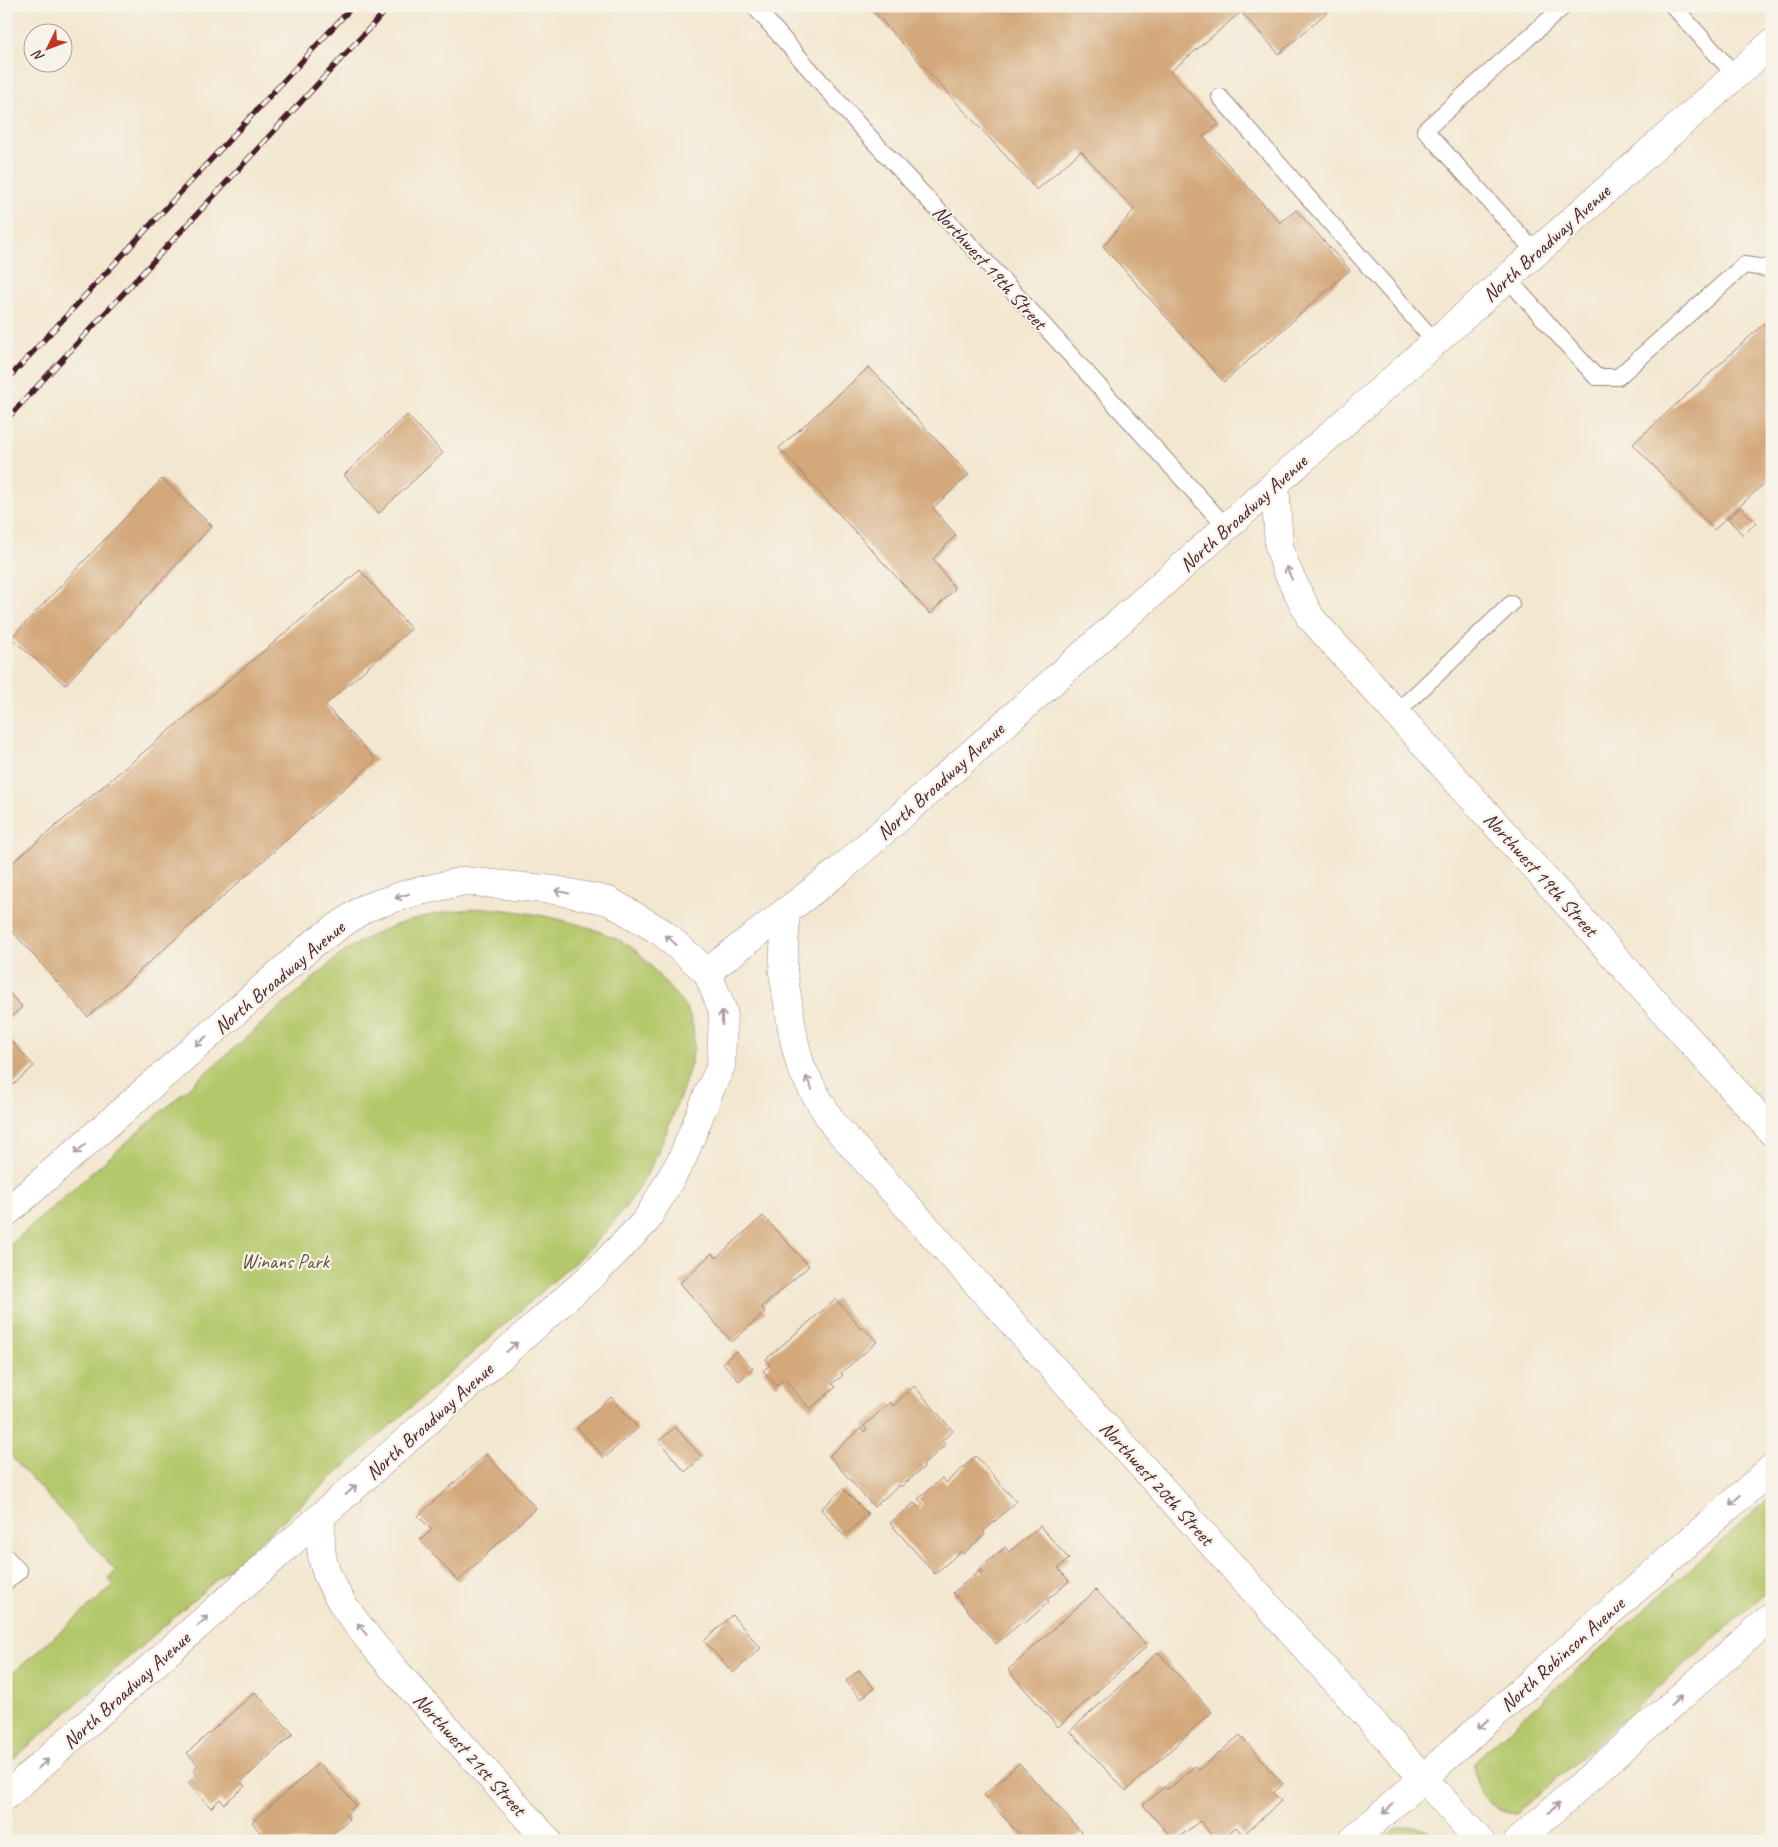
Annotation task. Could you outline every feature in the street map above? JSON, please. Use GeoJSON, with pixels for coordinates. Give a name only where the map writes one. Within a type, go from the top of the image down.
{"type":"FeatureCollection","features":[{"type":"Feature","properties":{"kind":"main road","name":"North Broadway Avenue"},"geometry":{"type":"LineString","coordinates":[[707,972],[840,870],[1772,43]]}},
{"type":"Feature","properties":{"kind":"main road","name":"Northwest 19th Street"},"geometry":{"type":"LineString","coordinates":[[1275,484],[1279,546],[1286,568],[1310,617],[1772,1132]]}},
{"type":"Feature","properties":{"kind":"main road","name":"North Broadway Avenue"},"geometry":{"type":"LineString","coordinates":[[6,1213],[314,943],[365,908],[407,894],[464,881],[555,890],[610,901],[663,933],[707,972],[723,1011],[721,1066],[682,1159],[646,1222],[596,1272],[6,1796]]}},
{"type":"Feature","properties":{"kind":"main road","name":"Northwest 20th Street"},"geometry":{"type":"LineString","coordinates":[[786,911],[782,972],[794,1040],[801,1067],[814,1094],[834,1125],[1480,1841]]}},
{"type":"Feature","properties":{"kind":"main road","name":"North Robinson Avenue"},"geometry":{"type":"LineString","coordinates":[[1352,1841],[1772,1468]]}},
{"type":"Feature","properties":{"kind":"main road","name":"Northwest 21st Street"},"geometry":{"type":"LineString","coordinates":[[321,1516],[322,1556],[332,1586],[353,1618],[392,1667],[548,1841]]}},
{"type":"Feature","properties":{"kind":"main road"},"geometry":{"type":"LineString","coordinates":[[1518,1841],[1772,1616]]}},
{"type":"Feature","properties":{"kind":"lane","name":"Northwest 19th Street"},"geometry":{"type":"LineString","coordinates":[[754,6],[864,131],[1227,528]]}},
{"type":"Feature","properties":{"kind":"lane"},"geometry":{"type":"LineString","coordinates":[[1536,253],[1425,130],[1564,6]]}},
{"type":"Feature","properties":{"kind":"lane"},"geometry":{"type":"LineString","coordinates":[[1673,6],[1735,75]]}},
{"type":"Feature","properties":{"kind":"lane"},"geometry":{"type":"LineString","coordinates":[[1220,97],[1435,342]]}},
{"type":"Feature","properties":{"kind":"lane"},"geometry":{"type":"LineString","coordinates":[[1507,278],[1596,377],[1618,377],[1744,265],[1772,269]]}},
{"type":"Feature","properties":{"kind":"lane"},"geometry":{"type":"LineString","coordinates":[[1396,713],[1511,604]]}},
{"type":"Feature","properties":{"kind":"lane"},"geometry":{"type":"LineString","coordinates":[[6,1558],[18,1572],[6,1582]]}},
{"type":"Feature","properties":{"kind":"green space","name":"Winans Park"},"geometry":{"type":"Polygon","coordinates":[[[486,908],[545,916],[588,927],[608,935],[640,954],[685,1006],[694,1033],[691,1061],[661,1146],[647,1174],[632,1198],[614,1221],[575,1262],[6,1766],[6,1679],[114,1585],[108,1578],[116,1571],[6,1451],[6,1248],[340,955],[373,935],[409,921],[447,912],[486,908]]]}},
{"type":"Feature","properties":{"kind":"green space"},"geometry":{"type":"Polygon","coordinates":[[[1772,1496],[1772,1587],[1517,1813],[1506,1811],[1491,1804],[1481,1792],[1474,1765],[1482,1754],[1772,1496]]]}},
{"type":"Feature","properties":{"kind":"green space"},"geometry":{"type":"Polygon","coordinates":[[[1409,1826],[1426,1829],[1439,1841],[1381,1841],[1396,1829],[1409,1826]]]}},
{"type":"Feature","properties":{"kind":"building"},"geometry":{"type":"Polygon","coordinates":[[[868,6],[1334,6],[1279,54],[1241,12],[1170,72],[1219,124],[1203,136],[1280,223],[1296,210],[1350,270],[1224,382],[1103,246],[1134,210],[1081,151],[1037,190],[868,6]]]}},
{"type":"Feature","properties":{"kind":"building"},"geometry":{"type":"Polygon","coordinates":[[[1772,316],[1772,476],[1714,530],[1633,444],[1772,316]]]}},
{"type":"Feature","properties":{"kind":"building"},"geometry":{"type":"Polygon","coordinates":[[[869,367],[969,475],[933,508],[956,535],[933,559],[955,589],[930,614],[779,448],[869,367]]]}},
{"type":"Feature","properties":{"kind":"building"},"geometry":{"type":"Polygon","coordinates":[[[407,415],[443,453],[379,513],[344,475],[407,415]]]}},
{"type":"Feature","properties":{"kind":"building"},"geometry":{"type":"Polygon","coordinates":[[[162,479],[212,526],[65,685],[11,638],[162,479]]]}},
{"type":"Feature","properties":{"kind":"building"},"geometry":{"type":"Polygon","coordinates":[[[1741,507],[1756,523],[1743,535],[1728,519],[1741,507]]]}},
{"type":"Feature","properties":{"kind":"building"},"geometry":{"type":"Polygon","coordinates":[[[360,570],[411,629],[325,705],[376,760],[88,1017],[6,924],[6,868],[360,570]]]}},
{"type":"Feature","properties":{"kind":"building"},"geometry":{"type":"Polygon","coordinates":[[[6,989],[22,1007],[6,1022],[6,989]]]}},
{"type":"Feature","properties":{"kind":"building"},"geometry":{"type":"Polygon","coordinates":[[[6,1035],[34,1066],[6,1091],[6,1035]]]}},
{"type":"Feature","properties":{"kind":"building"},"geometry":{"type":"Polygon","coordinates":[[[763,1216],[809,1266],[762,1307],[765,1312],[732,1342],[680,1283],[712,1253],[716,1258],[763,1216]]]}},
{"type":"Feature","properties":{"kind":"building"},"geometry":{"type":"Polygon","coordinates":[[[836,1299],[861,1329],[863,1327],[877,1342],[841,1373],[843,1375],[832,1384],[836,1387],[810,1409],[784,1379],[777,1386],[763,1371],[770,1365],[766,1359],[836,1299]]]}},
{"type":"Feature","properties":{"kind":"building"},"geometry":{"type":"Polygon","coordinates":[[[736,1351],[753,1369],[739,1381],[723,1363],[736,1351]]]}},
{"type":"Feature","properties":{"kind":"building"},"geometry":{"type":"Polygon","coordinates":[[[914,1386],[953,1431],[942,1441],[945,1445],[923,1465],[924,1467],[901,1487],[899,1485],[874,1507],[829,1456],[861,1428],[864,1432],[867,1430],[864,1426],[890,1402],[893,1406],[914,1386]]]}},
{"type":"Feature","properties":{"kind":"building"},"geometry":{"type":"Polygon","coordinates":[[[611,1397],[638,1428],[604,1458],[577,1427],[611,1397]]]}},
{"type":"Feature","properties":{"kind":"building"},"geometry":{"type":"Polygon","coordinates":[[[675,1427],[702,1457],[685,1472],[659,1441],[675,1427]]]}},
{"type":"Feature","properties":{"kind":"building"},"geometry":{"type":"Polygon","coordinates":[[[486,1454],[536,1508],[458,1581],[420,1540],[432,1530],[418,1516],[486,1454]]]}},
{"type":"Feature","properties":{"kind":"building"},"geometry":{"type":"Polygon","coordinates":[[[976,1456],[1016,1502],[983,1532],[985,1534],[963,1554],[961,1551],[935,1574],[890,1523],[914,1503],[919,1508],[923,1504],[918,1499],[942,1478],[946,1483],[976,1456]]]}},
{"type":"Feature","properties":{"kind":"building"},"geometry":{"type":"Polygon","coordinates":[[[843,1489],[868,1514],[844,1536],[821,1509],[843,1489]]]}},
{"type":"Feature","properties":{"kind":"building"},"geometry":{"type":"Polygon","coordinates":[[[1040,1526],[1069,1559],[1058,1568],[1069,1581],[1025,1623],[1023,1621],[996,1644],[953,1593],[979,1571],[981,1574],[983,1572],[979,1569],[1005,1547],[1009,1552],[1040,1526]]]}},
{"type":"Feature","properties":{"kind":"building"},"geometry":{"type":"Polygon","coordinates":[[[1096,1590],[1147,1646],[1058,1727],[1008,1670],[1096,1590]]]}},
{"type":"Feature","properties":{"kind":"building"},"geometry":{"type":"Polygon","coordinates":[[[732,1615],[761,1648],[733,1673],[704,1641],[732,1615]]]}},
{"type":"Feature","properties":{"kind":"building"},"geometry":{"type":"Polygon","coordinates":[[[1158,1652],[1212,1712],[1126,1791],[1070,1731],[1158,1652]]]}},
{"type":"Feature","properties":{"kind":"building"},"geometry":{"type":"Polygon","coordinates":[[[859,1670],[874,1688],[861,1699],[846,1681],[859,1670]]]}},
{"type":"Feature","properties":{"kind":"building"},"geometry":{"type":"Polygon","coordinates":[[[255,1692],[293,1734],[241,1782],[245,1786],[224,1804],[220,1799],[211,1808],[188,1783],[197,1775],[193,1770],[198,1765],[187,1753],[255,1692]]]}},
{"type":"Feature","properties":{"kind":"building"},"geometry":{"type":"Polygon","coordinates":[[[1240,1735],[1283,1784],[1273,1793],[1281,1801],[1243,1835],[1236,1827],[1219,1841],[1216,1841],[1200,1821],[1174,1841],[1143,1805],[1164,1787],[1166,1789],[1170,1788],[1195,1766],[1199,1770],[1240,1735]]]}},
{"type":"Feature","properties":{"kind":"building"},"geometry":{"type":"Polygon","coordinates":[[[319,1763],[356,1805],[346,1815],[349,1819],[325,1841],[257,1841],[263,1836],[252,1822],[319,1763]]]}},
{"type":"Feature","properties":{"kind":"building"},"geometry":{"type":"Polygon","coordinates":[[[1019,1763],[1081,1832],[1072,1841],[1025,1841],[984,1795],[1019,1763]]]}},
{"type":"Feature","properties":{"kind":"railway"},"geometry":{"type":"LineString","coordinates":[[6,381],[353,6]]}},
{"type":"Feature","properties":{"kind":"railway"},"geometry":{"type":"LineString","coordinates":[[6,420],[390,6]]}}]}
